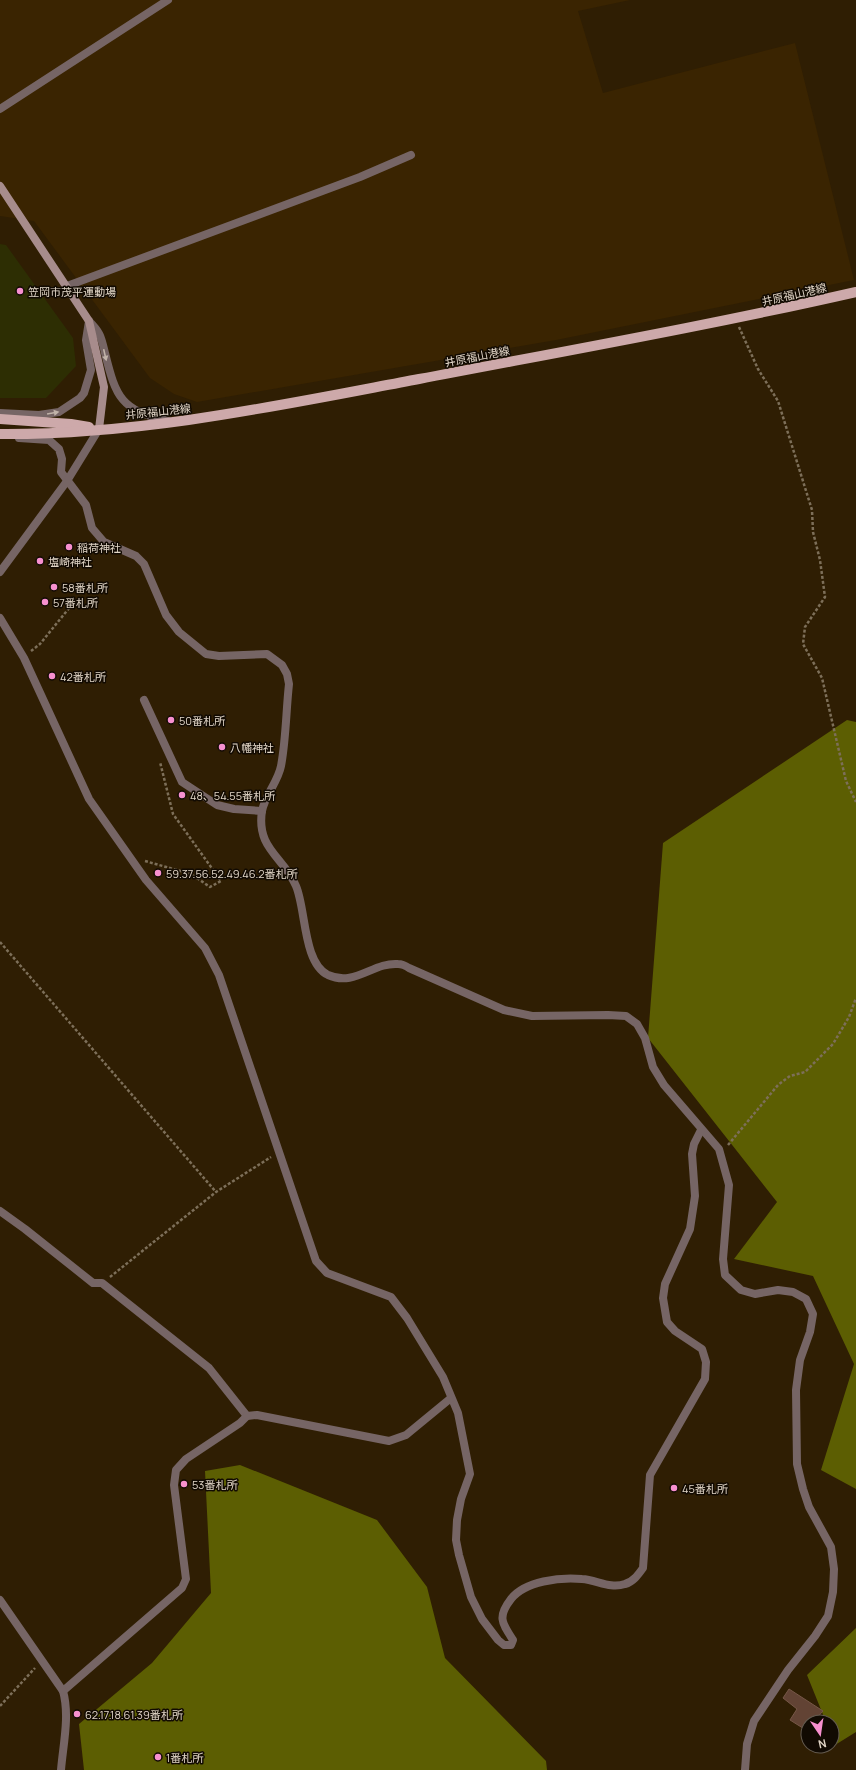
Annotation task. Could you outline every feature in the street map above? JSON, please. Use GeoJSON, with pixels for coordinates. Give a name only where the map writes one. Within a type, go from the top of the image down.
{"type":"FeatureCollection","features":[{"type":"Feature","properties":{"kind":"main road","name":"井原福山港線"},"geometry":{"type":"LineString","coordinates":[[3,434],[55,434],[174,423],[269,408],[737,319],[856,292]]}},
{"type":"Feature","properties":{"kind":"main road","name":"井原福山港線"},"geometry":{"type":"LineString","coordinates":[[0,419],[71,424],[99,429]]}},
{"type":"Feature","properties":{"kind":"street"},"geometry":{"type":"LineString","coordinates":[[0,109],[168,0]]}},
{"type":"Feature","properties":{"kind":"street"},"geometry":{"type":"LineString","coordinates":[[67,286],[360,177],[411,155]]}},
{"type":"Feature","properties":{"kind":"street"},"geometry":{"type":"LineString","coordinates":[[0,186],[89,321],[100,332],[115,390],[125,402],[143,415],[174,423]]}},
{"type":"Feature","properties":{"kind":"street"},"geometry":{"type":"LineString","coordinates":[[0,413],[39,415],[59,412],[80,398],[84,393],[91,370],[86,340],[89,321]]}},
{"type":"Feature","properties":{"kind":"street"},"geometry":{"type":"LineString","coordinates":[[0,572],[67,482],[99,429],[104,387],[89,321]]}},
{"type":"Feature","properties":{"kind":"street"},"geometry":{"type":"LineString","coordinates":[[3,434],[15,438],[49,440],[54,443],[59,449],[62,459],[61,472],[67,482],[78,492],[86,504],[92,528],[104,542],[136,556],[144,564],[166,615],[179,632],[206,654],[219,656],[266,654],[282,665],[289,684],[281,767],[262,811],[262,834],[269,849],[290,875],[296,886],[312,956],[317,967],[327,975],[341,978],[354,978],[387,965],[398,964],[504,1010],[532,1016],[608,1014],[626,1016],[637,1024],[645,1038],[653,1067],[664,1085],[701,1130],[719,1149],[729,1186],[723,1259],[725,1275],[741,1290],[755,1294],[778,1290],[793,1292],[806,1299],[813,1314],[810,1332],[800,1360],[796,1390],[797,1464],[809,1507],[831,1548],[834,1569],[833,1592],[828,1616],[815,1636],[788,1670],[754,1721],[747,1744],[745,1770]]}},
{"type":"Feature","properties":{"kind":"street"},"geometry":{"type":"LineString","coordinates":[[0,618],[24,658],[90,799],[134,866],[205,948],[219,975],[316,1261],[327,1273],[391,1298],[407,1318],[442,1377],[458,1413],[470,1474],[458,1513],[456,1540],[471,1597],[482,1618],[498,1640],[504,1645],[510,1645],[513,1640],[503,1623],[502,1610],[516,1593],[542,1582],[566,1579],[583,1579],[610,1586],[625,1584],[634,1579],[643,1568],[650,1475],[705,1379],[706,1362],[702,1349],[675,1331],[667,1322],[663,1298],[665,1284],[690,1229],[695,1196],[692,1154],[694,1144],[701,1130]]}},
{"type":"Feature","properties":{"kind":"street"},"geometry":{"type":"LineString","coordinates":[[144,700],[182,782],[217,805],[234,809],[262,811]]}},
{"type":"Feature","properties":{"kind":"street"},"geometry":{"type":"LineString","coordinates":[[0,1211],[61,1256],[93,1283],[102,1283],[209,1368],[247,1416]]}},
{"type":"Feature","properties":{"kind":"street"},"geometry":{"type":"LineString","coordinates":[[63,1691],[182,1588],[186,1579],[174,1485],[176,1470],[186,1459],[240,1423],[247,1416],[257,1415],[389,1441],[406,1434],[452,1398]]}},
{"type":"Feature","properties":{"kind":"street"},"geometry":{"type":"LineString","coordinates":[[0,1600],[41,1662],[63,1691],[65,1701],[65,1717],[61,1770]]}},
{"type":"Feature","properties":{"kind":"path"},"geometry":{"type":"LineString","coordinates":[[737,319],[740,333],[755,363],[778,401],[812,510],[813,532],[820,560],[825,597],[805,626],[803,644],[822,678],[846,781],[856,802]]}},
{"type":"Feature","properties":{"kind":"path"},"geometry":{"type":"LineString","coordinates":[[24,658],[40,644],[74,602]]}},
{"type":"Feature","properties":{"kind":"path"},"geometry":{"type":"LineString","coordinates":[[134,866],[146,860],[191,874],[210,887],[221,881],[173,814],[160,761]]}},
{"type":"Feature","properties":{"kind":"path"},"geometry":{"type":"LineString","coordinates":[[0,942],[216,1192]]}},
{"type":"Feature","properties":{"kind":"path"},"geometry":{"type":"LineString","coordinates":[[719,1149],[733,1141],[778,1085],[790,1076],[805,1072],[834,1044],[849,1016],[856,998]]}},
{"type":"Feature","properties":{"kind":"path"},"geometry":{"type":"LineString","coordinates":[[102,1283],[216,1192],[279,1152]]}},
{"type":"Feature","properties":{"kind":"path"},"geometry":{"type":"LineString","coordinates":[[0,1706],[41,1662]]}},
{"type":"Feature","properties":{"kind":"shaded area"},"geometry":{"type":"Polygon","coordinates":[[[0,0],[630,0],[578,11],[603,93],[795,43],[854,280],[556,340],[197,402],[174,394],[150,378],[34,221],[0,216],[0,0]]]}},
{"type":"Feature","properties":{"kind":"shaded area","name":"笠岡市茂平運動場"},"geometry":{"type":"Polygon","coordinates":[[[0,244],[6,245],[73,338],[76,366],[46,398],[0,398],[0,244]]]}},
{"type":"Feature","properties":{"kind":"shaded area"},"geometry":{"type":"Polygon","coordinates":[[[847,720],[856,722],[856,1489],[821,1470],[854,1364],[813,1276],[734,1259],[777,1202],[648,1038],[663,843],[847,720]]]}},
{"type":"Feature","properties":{"kind":"shaded area"},"geometry":{"type":"Polygon","coordinates":[[[240,1465],[377,1520],[427,1587],[445,1658],[546,1761],[547,1770],[84,1770],[79,1724],[152,1663],[211,1593],[205,1471],[240,1465]]]}},
{"type":"Feature","properties":{"kind":"shaded area"},"geometry":{"type":"Polygon","coordinates":[[[856,1628],[856,1732],[840,1742],[840,1714],[823,1714],[807,1675],[856,1628]]]}},
{"type":"Feature","properties":{"kind":"building"},"geometry":{"type":"Polygon","coordinates":[[[789,1689],[823,1711],[820,1714],[800,1714],[800,1726],[790,1720],[797,1709],[783,1698],[789,1689]]]}},
{"type":"Feature","properties":{"kind":"place","name":"笠岡市茂平運動場"},"geometry":{"type":"Point","coordinates":[20,291]}},
{"type":"Feature","properties":{"kind":"place","name":"稲荷神社"},"geometry":{"type":"Point","coordinates":[69,547]}},
{"type":"Feature","properties":{"kind":"place","name":"塩崎神社"},"geometry":{"type":"Point","coordinates":[40,561]}},
{"type":"Feature","properties":{"kind":"place","name":"58番札所"},"geometry":{"type":"Point","coordinates":[54,587]}},
{"type":"Feature","properties":{"kind":"place","name":"57番札所"},"geometry":{"type":"Point","coordinates":[45,602]}},
{"type":"Feature","properties":{"kind":"place","name":"42番札所"},"geometry":{"type":"Point","coordinates":[52,676]}},
{"type":"Feature","properties":{"kind":"place","name":"50番札所"},"geometry":{"type":"Point","coordinates":[171,720]}},
{"type":"Feature","properties":{"kind":"place","name":"八幡神社"},"geometry":{"type":"Point","coordinates":[222,747]}},
{"type":"Feature","properties":{"kind":"place","name":"48、54.55番札所"},"geometry":{"type":"Point","coordinates":[182,795]}},
{"type":"Feature","properties":{"kind":"place","name":"59.37.56.52.49.46.2番札所"},"geometry":{"type":"Point","coordinates":[158,873]}},
{"type":"Feature","properties":{"kind":"place","name":"53番札所"},"geometry":{"type":"Point","coordinates":[184,1484]}},
{"type":"Feature","properties":{"kind":"place","name":"45番札所"},"geometry":{"type":"Point","coordinates":[674,1488]}},
{"type":"Feature","properties":{"kind":"place","name":"62.17.18.61.39番札所"},"geometry":{"type":"Point","coordinates":[77,1714]}},
{"type":"Feature","properties":{"kind":"place","name":"1番札所"},"geometry":{"type":"Point","coordinates":[158,1757]}}]}
